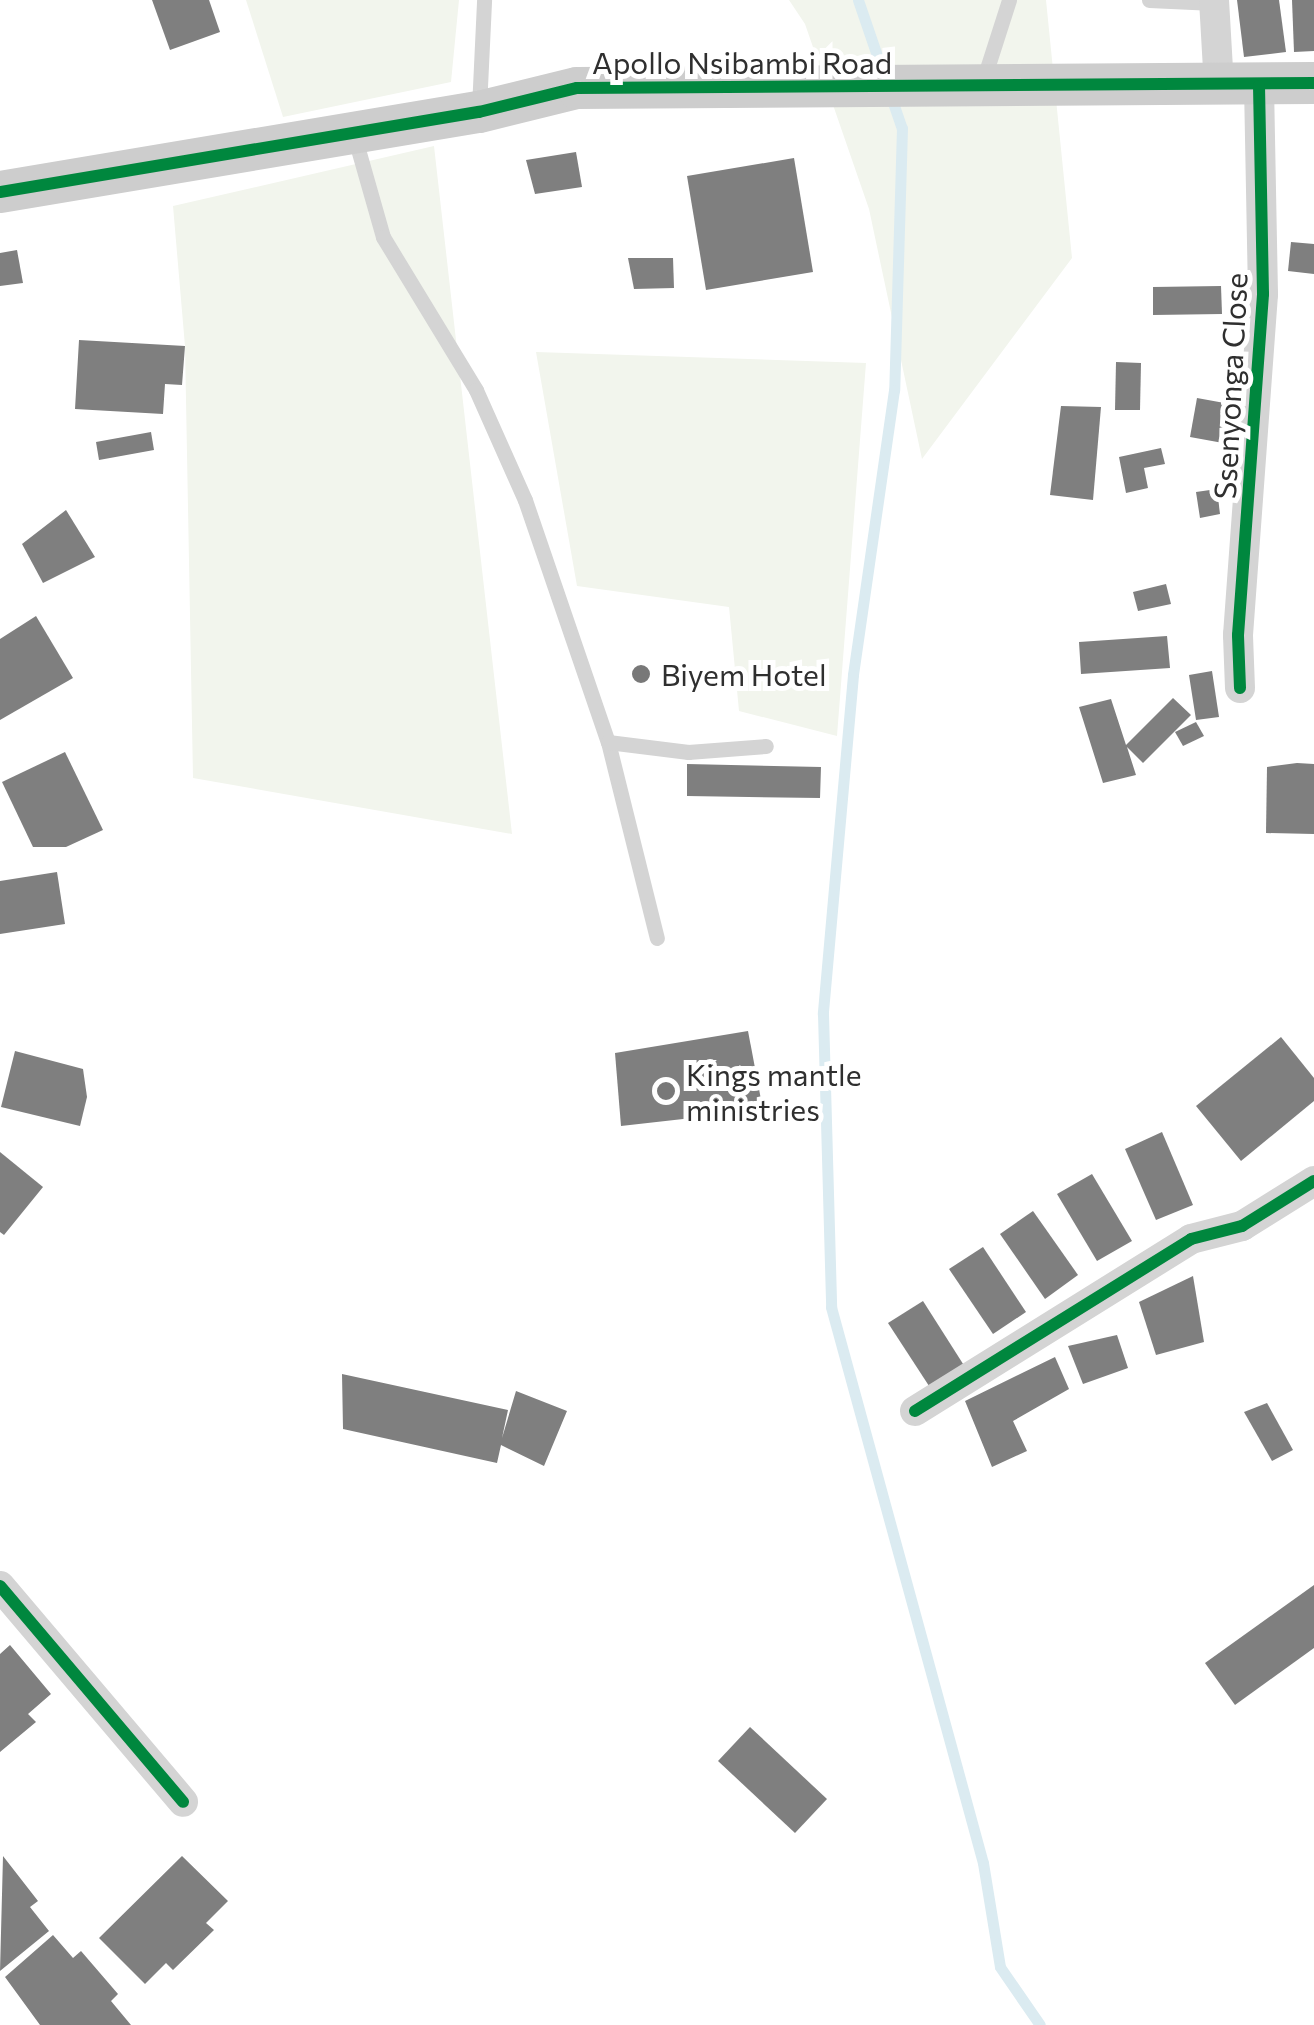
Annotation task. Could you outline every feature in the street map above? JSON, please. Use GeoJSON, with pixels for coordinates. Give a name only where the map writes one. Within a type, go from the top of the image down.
{"type":"FeatureCollection","features":[{"type":"Feature","properties":{"kind":"street","name":"Ssenyonga Close"},"geometry":{"type":"LineString","coordinates":[[1214,1],[1239,87],[1264,294],[1238,635],[1240,688]]}},
{"type":"Feature","properties":{"kind":"street","name":"Apollo Nsibambi Road"},"geometry":{"type":"LineString","coordinates":[[0,192],[479,112],[577,88],[1314,84]]}},
{"type":"Feature","properties":{"kind":"street"},"geometry":{"type":"LineString","coordinates":[[915,1412],[1191,1239],[1242,1226],[1314,1181]]}},
{"type":"Feature","properties":{"kind":"street"},"geometry":{"type":"LineString","coordinates":[[0,1586],[182,1802]]}},
{"type":"Feature","properties":{"kind":"lane"},"geometry":{"type":"LineString","coordinates":[[479,112],[484,0]]}},
{"type":"Feature","properties":{"kind":"lane"},"geometry":{"type":"LineString","coordinates":[[982,87],[1010,0]]}},
{"type":"Feature","properties":{"kind":"lane"},"geometry":{"type":"LineString","coordinates":[[1149,0],[1214,1]]}},
{"type":"Feature","properties":{"kind":"lane"},"geometry":{"type":"LineString","coordinates":[[353,132],[383,237],[476,390],[525,500],[608,742],[657,938]]}},
{"type":"Feature","properties":{"kind":"lane"},"geometry":{"type":"LineString","coordinates":[[608,742],[688,752],[766,746]]}},
{"type":"Feature","properties":{"kind":"shaded area"},"geometry":{"type":"Polygon","coordinates":[[[246,0],[459,0],[451,82],[283,117],[246,0]]]}},
{"type":"Feature","properties":{"kind":"shaded area"},"geometry":{"type":"Polygon","coordinates":[[[789,0],[1046,0],[1072,258],[922,459],[869,209],[805,24],[789,0]]]}},
{"type":"Feature","properties":{"kind":"shaded area"},"geometry":{"type":"Polygon","coordinates":[[[434,146],[512,834],[193,778],[185,346],[173,206],[434,146]]]}},
{"type":"Feature","properties":{"kind":"shaded area"},"geometry":{"type":"Polygon","coordinates":[[[536,352],[866,363],[837,736],[739,711],[729,607],[577,586],[536,352]]]}},
{"type":"Feature","properties":{"kind":"building"},"geometry":{"type":"Polygon","coordinates":[[[152,0],[209,0],[220,32],[170,50],[152,0]]]}},
{"type":"Feature","properties":{"kind":"building"},"geometry":{"type":"Polygon","coordinates":[[[1237,0],[1279,0],[1286,52],[1244,57],[1237,0]]]}},
{"type":"Feature","properties":{"kind":"building"},"geometry":{"type":"Polygon","coordinates":[[[1292,0],[1314,0],[1314,51],[1294,52],[1292,0]]]}},
{"type":"Feature","properties":{"kind":"building"},"geometry":{"type":"Polygon","coordinates":[[[576,152],[582,187],[535,194],[526,160],[576,152]]]}},
{"type":"Feature","properties":{"kind":"building"},"geometry":{"type":"Polygon","coordinates":[[[794,158],[813,272],[706,290],[687,176],[794,158]]]}},
{"type":"Feature","properties":{"kind":"building"},"geometry":{"type":"Polygon","coordinates":[[[1291,242],[1314,244],[1314,274],[1288,271],[1291,242]]]}},
{"type":"Feature","properties":{"kind":"building"},"geometry":{"type":"Polygon","coordinates":[[[17,250],[23,283],[0,286],[0,253],[17,250]]]}},
{"type":"Feature","properties":{"kind":"building"},"geometry":{"type":"Polygon","coordinates":[[[628,258],[673,258],[674,288],[634,289],[628,258]]]}},
{"type":"Feature","properties":{"kind":"building"},"geometry":{"type":"Polygon","coordinates":[[[1221,286],[1222,314],[1153,315],[1153,287],[1221,286]]]}},
{"type":"Feature","properties":{"kind":"building"},"geometry":{"type":"Polygon","coordinates":[[[79,340],[185,346],[182,385],[165,384],[163,414],[75,409],[79,340]]]}},
{"type":"Feature","properties":{"kind":"building"},"geometry":{"type":"Polygon","coordinates":[[[1116,362],[1141,363],[1140,410],[1115,410],[1116,362]]]}},
{"type":"Feature","properties":{"kind":"building"},"geometry":{"type":"Polygon","coordinates":[[[1197,398],[1230,404],[1223,443],[1190,437],[1197,398]]]}},
{"type":"Feature","properties":{"kind":"building"},"geometry":{"type":"Polygon","coordinates":[[[1061,406],[1101,407],[1093,500],[1050,495],[1061,406]]]}},
{"type":"Feature","properties":{"kind":"building"},"geometry":{"type":"Polygon","coordinates":[[[151,432],[154,450],[99,460],[96,442],[151,432]]]}},
{"type":"Feature","properties":{"kind":"building"},"geometry":{"type":"Polygon","coordinates":[[[1161,448],[1165,464],[1144,468],[1148,488],[1126,493],[1119,457],[1161,448]]]}},
{"type":"Feature","properties":{"kind":"building"},"geometry":{"type":"Polygon","coordinates":[[[1217,489],[1220,514],[1200,518],[1196,492],[1217,489]]]}},
{"type":"Feature","properties":{"kind":"building"},"geometry":{"type":"Polygon","coordinates":[[[66,510],[95,557],[43,583],[22,544],[66,510]]]}},
{"type":"Feature","properties":{"kind":"building"},"geometry":{"type":"Polygon","coordinates":[[[1166,584],[1171,604],[1138,611],[1133,592],[1166,584]]]}},
{"type":"Feature","properties":{"kind":"building"},"geometry":{"type":"Polygon","coordinates":[[[36,616],[73,678],[0,720],[0,639],[36,616]]]}},
{"type":"Feature","properties":{"kind":"building"},"geometry":{"type":"Polygon","coordinates":[[[1167,636],[1170,668],[1081,674],[1079,642],[1167,636]]]}},
{"type":"Feature","properties":{"kind":"building"},"geometry":{"type":"Polygon","coordinates":[[[1212,671],[1219,717],[1196,720],[1189,675],[1212,671]]]}},
{"type":"Feature","properties":{"kind":"building"},"geometry":{"type":"Polygon","coordinates":[[[1173,698],[1191,715],[1143,763],[1127,747],[1136,775],[1103,783],[1079,707],[1111,699],[1126,745],[1173,698]]]}},
{"type":"Feature","properties":{"kind":"building"},"geometry":{"type":"Polygon","coordinates":[[[1196,722],[1204,736],[1183,746],[1175,732],[1196,722]]]}},
{"type":"Feature","properties":{"kind":"building"},"geometry":{"type":"Polygon","coordinates":[[[65,752],[103,830],[66,847],[33,847],[2,782],[65,752]]]}},
{"type":"Feature","properties":{"kind":"building"},"geometry":{"type":"Polygon","coordinates":[[[687,764],[821,767],[820,798],[687,796],[687,764]]]}},
{"type":"Feature","properties":{"kind":"building"},"geometry":{"type":"Polygon","coordinates":[[[1314,764],[1314,834],[1266,833],[1267,767],[1314,764]]]}},
{"type":"Feature","properties":{"kind":"building"},"geometry":{"type":"Polygon","coordinates":[[[57,872],[65,924],[0,934],[0,881],[57,872]]]}},
{"type":"Feature","properties":{"kind":"building"},"geometry":{"type":"Polygon","coordinates":[[[748,1031],[763,1110],[621,1126],[615,1053],[748,1031]]]}},
{"type":"Feature","properties":{"kind":"building"},"geometry":{"type":"Polygon","coordinates":[[[1281,1037],[1314,1078],[1314,1101],[1241,1161],[1196,1106],[1281,1037]]]}},
{"type":"Feature","properties":{"kind":"building"},"geometry":{"type":"Polygon","coordinates":[[[15,1051],[83,1069],[87,1097],[80,1126],[1,1107],[15,1051]]]}},
{"type":"Feature","properties":{"kind":"building"},"geometry":{"type":"Polygon","coordinates":[[[1162,1132],[1193,1205],[1156,1220],[1125,1149],[1162,1132]]]}},
{"type":"Feature","properties":{"kind":"building"},"geometry":{"type":"Polygon","coordinates":[[[0,1152],[43,1187],[4,1235],[0,1232],[0,1152]]]}},
{"type":"Feature","properties":{"kind":"building"},"geometry":{"type":"Polygon","coordinates":[[[1092,1174],[1132,1241],[1097,1261],[1057,1194],[1092,1174]]]}},
{"type":"Feature","properties":{"kind":"building"},"geometry":{"type":"Polygon","coordinates":[[[1033,1211],[1078,1275],[1045,1299],[1000,1234],[1033,1211]]]}},
{"type":"Feature","properties":{"kind":"building"},"geometry":{"type":"Polygon","coordinates":[[[983,1247],[1026,1312],[993,1334],[949,1269],[983,1247]]]}},
{"type":"Feature","properties":{"kind":"building"},"geometry":{"type":"Polygon","coordinates":[[[1193,1276],[1204,1342],[1156,1355],[1139,1302],[1193,1276]]]}},
{"type":"Feature","properties":{"kind":"building"},"geometry":{"type":"Polygon","coordinates":[[[923,1301],[965,1367],[931,1389],[888,1323],[923,1301]]]}},
{"type":"Feature","properties":{"kind":"building"},"geometry":{"type":"Polygon","coordinates":[[[1117,1335],[1128,1368],[1083,1384],[1068,1346],[1117,1335]]]}},
{"type":"Feature","properties":{"kind":"building"},"geometry":{"type":"Polygon","coordinates":[[[1055,1357],[1069,1389],[1013,1421],[1027,1451],[992,1467],[965,1401],[1055,1357]]]}},
{"type":"Feature","properties":{"kind":"building"},"geometry":{"type":"Polygon","coordinates":[[[342,1374],[508,1410],[502,1438],[516,1391],[567,1411],[544,1466],[501,1445],[497,1463],[343,1429],[342,1374]]]}},
{"type":"Feature","properties":{"kind":"building"},"geometry":{"type":"Polygon","coordinates":[[[1267,1403],[1293,1450],[1272,1461],[1244,1412],[1267,1403]]]}},
{"type":"Feature","properties":{"kind":"building"},"geometry":{"type":"Polygon","coordinates":[[[1314,1585],[1314,1648],[1235,1705],[1205,1663],[1314,1585]]]}},
{"type":"Feature","properties":{"kind":"building"},"geometry":{"type":"Polygon","coordinates":[[[10,1645],[51,1694],[28,1714],[36,1722],[0,1752],[0,1654],[10,1645]]]}},
{"type":"Feature","properties":{"kind":"building"},"geometry":{"type":"Polygon","coordinates":[[[750,1727],[827,1799],[795,1833],[718,1761],[750,1727]]]}},
{"type":"Feature","properties":{"kind":"building"},"geometry":{"type":"Polygon","coordinates":[[[3,1856],[38,1901],[30,1907],[49,1931],[0,1971],[3,1856]]]}},
{"type":"Feature","properties":{"kind":"building"},"geometry":{"type":"Polygon","coordinates":[[[182,1856],[228,1901],[206,1923],[214,1930],[173,1970],[166,1963],[145,1984],[99,1938],[182,1856]]]}},
{"type":"Feature","properties":{"kind":"building"},"geometry":{"type":"Polygon","coordinates":[[[53,1935],[73,1958],[81,1951],[118,1994],[111,2001],[131,2025],[40,2025],[5,1977],[53,1935]]]}},
{"type":"Feature","properties":{"kind":"waterway"},"geometry":{"type":"LineString","coordinates":[[858,0],[884,76]]}},
{"type":"Feature","properties":{"kind":"waterway"},"geometry":{"type":"LineString","coordinates":[[890,94],[902,128],[894,390],[853,675],[823,1014],[831,1307],[983,1863],[1000,1967],[1040,2025]]}},
{"type":"Feature","properties":{"kind":"cycle path"},"geometry":{"type":"LineString","coordinates":[[0,192],[479,112],[577,88],[1314,83]]}},
{"type":"Feature","properties":{"kind":"cycle path"},"geometry":{"type":"LineString","coordinates":[[1240,688],[1238,635],[1263,294],[1259,86]]}},
{"type":"Feature","properties":{"kind":"cycle path"},"geometry":{"type":"LineString","coordinates":[[915,1411],[1191,1239],[1242,1226],[1314,1181]]}},
{"type":"Feature","properties":{"kind":"cycle path"},"geometry":{"type":"LineString","coordinates":[[0,1586],[183,1802]]}},
{"type":"Feature","properties":{"kind":"place","name":"Biyem Hotel"},"geometry":{"type":"Point","coordinates":[641,674]}},
{"type":"Feature","properties":{"kind":"place","name":"Kings mantle ministries"},"geometry":{"type":"Point","coordinates":[666,1091]}}]}
